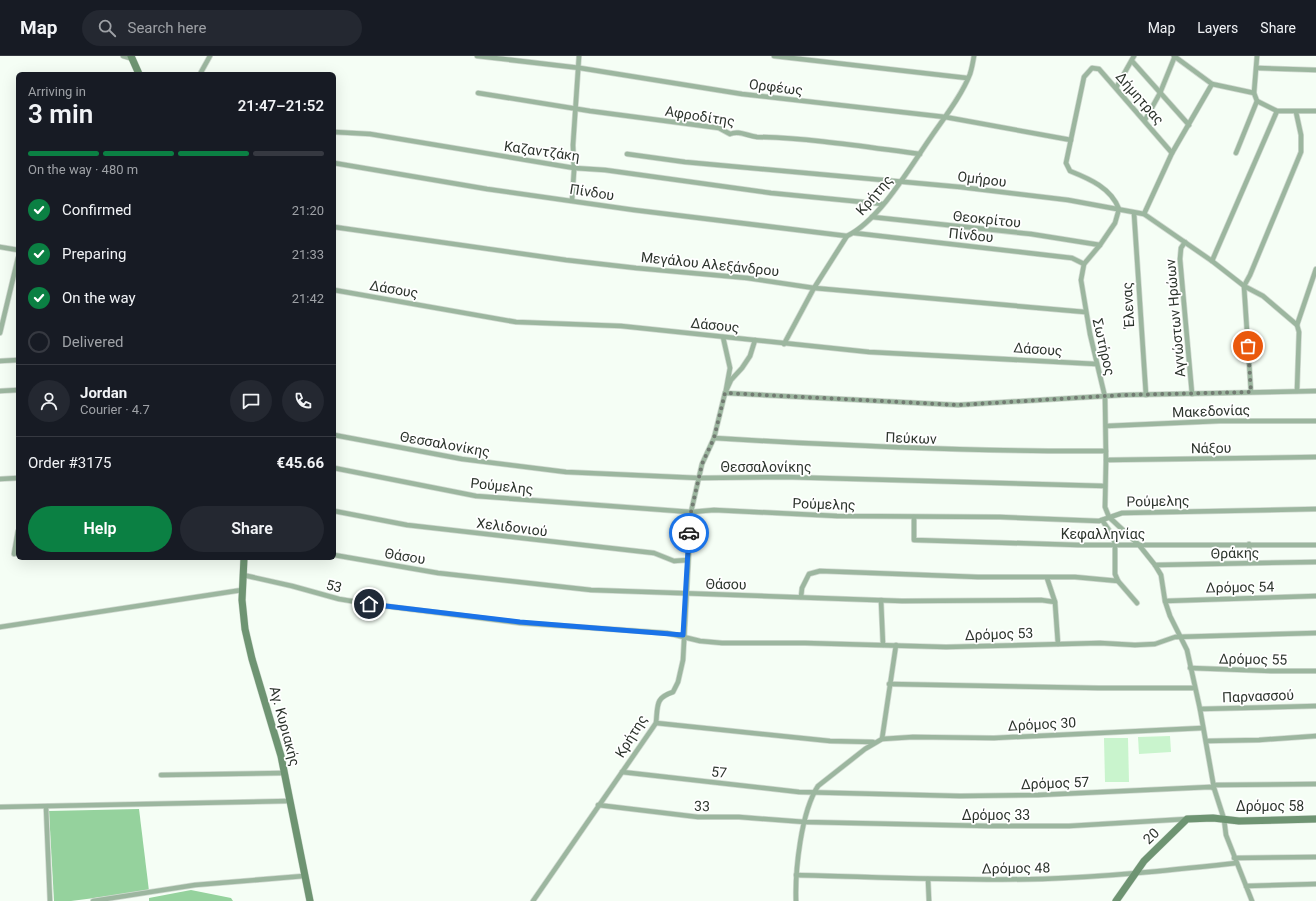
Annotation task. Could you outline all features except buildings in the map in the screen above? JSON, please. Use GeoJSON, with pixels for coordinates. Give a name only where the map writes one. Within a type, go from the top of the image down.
{"type":"FeatureCollection","features":[{"type":"Feature","properties":{"kind":"street"},"geometry":{"type":"LineString","coordinates":[[123,56],[132,57],[138,72]]}},
{"type":"Feature","properties":{"kind":"street"},"geometry":{"type":"LineString","coordinates":[[201,72],[210,56]]}},
{"type":"Feature","properties":{"kind":"street","name":"Ορφέως"},"geometry":{"type":"LineString","coordinates":[[477,56],[580,68],[742,94],[945,118],[1071,140]]}},
{"type":"Feature","properties":{"kind":"street"},"geometry":{"type":"LineString","coordinates":[[572,200],[574,168],[573,145],[580,56]]}},
{"type":"Feature","properties":{"kind":"street"},"geometry":{"type":"LineString","coordinates":[[774,56],[967,78]]}},
{"type":"Feature","properties":{"kind":"street"},"geometry":{"type":"LineString","coordinates":[[970,56],[973,62]]}},
{"type":"Feature","properties":{"kind":"street","name":"Κρήτης"},"geometry":{"type":"LineString","coordinates":[[847,236],[854,233],[872,217],[901,182],[945,118],[967,78],[974,56]]}},
{"type":"Feature","properties":{"kind":"street"},"geometry":{"type":"LineString","coordinates":[[1116,88],[1134,56]]}},
{"type":"Feature","properties":{"kind":"street"},"geometry":{"type":"LineString","coordinates":[[1145,120],[1160,93],[1175,56],[1212,84],[1254,93]]}},
{"type":"Feature","properties":{"kind":"street"},"geometry":{"type":"LineString","coordinates":[[1236,153],[1257,101],[1254,93],[1257,56]]}},
{"type":"Feature","properties":{"kind":"street"},"geometry":{"type":"LineString","coordinates":[[1132,61],[1189,125]]}},
{"type":"Feature","properties":{"kind":"street","name":"Δήμητρας"},"geometry":{"type":"LineString","coordinates":[[1071,140],[1079,94],[1086,72],[1092,68],[1099,69],[1145,120],[1172,153]]}},
{"type":"Feature","properties":{"kind":"street"},"geometry":{"type":"LineString","coordinates":[[1257,68],[1316,70]]}},
{"type":"Feature","properties":{"kind":"street"},"geometry":{"type":"LineString","coordinates":[[1144,214],[1172,153],[1212,84]]}},
{"type":"Feature","properties":{"kind":"street","name":"Αφροδίτης"},"geometry":{"type":"LineString","coordinates":[[478,93],[576,109],[720,128],[730,134],[738,133],[756,137],[784,138],[920,154]]}},
{"type":"Feature","properties":{"kind":"street"},"geometry":{"type":"LineString","coordinates":[[1257,101],[1277,111],[1316,111]]}},
{"type":"Feature","properties":{"kind":"street"},"geometry":{"type":"LineString","coordinates":[[1212,261],[1277,111]]}},
{"type":"Feature","properties":{"kind":"street"},"geometry":{"type":"LineString","coordinates":[[1251,392],[1244,286],[1250,275],[1300,152],[1301,135],[1296,112]]}},
{"type":"Feature","properties":{"kind":"street","name":"Καζαντζάκη"},"geometry":{"type":"LineString","coordinates":[[336,132],[370,134],[574,168],[605,170],[747,189],[883,204]]}},
{"type":"Feature","properties":{"kind":"street"},"geometry":{"type":"LineString","coordinates":[[1071,140],[1066,163],[1070,171],[1088,178],[1112,195],[1119,209],[1115,223],[1100,245],[1084,264]]}},
{"type":"Feature","properties":{"kind":"street","name":"Ομήρου"},"geometry":{"type":"LineString","coordinates":[[627,154],[685,162],[901,182],[1068,200],[1144,214],[1212,261],[1244,286],[1263,296],[1297,324]]}},
{"type":"Feature","properties":{"kind":"street","name":"Πίνδου"},"geometry":{"type":"LineString","coordinates":[[336,163],[487,189],[572,200],[716,222],[847,236]]}},
{"type":"Feature","properties":{"kind":"street","name":"Έλενας"},"geometry":{"type":"LineString","coordinates":[[1134,213],[1146,395]]}},
{"type":"Feature","properties":{"kind":"street","name":"Θεοκρίτου"},"geometry":{"type":"LineString","coordinates":[[872,217],[1031,234],[1100,245]]}},
{"type":"Feature","properties":{"kind":"street","name":"Μεγάλου Αλεξάνδρου"},"geometry":{"type":"LineString","coordinates":[[336,227],[573,261],[747,278],[814,288],[1085,312]]}},
{"type":"Feature","properties":{"kind":"street","name":"Πίνδου"},"geometry":{"type":"LineString","coordinates":[[854,233],[1072,258],[1084,264]]}},
{"type":"Feature","properties":{"kind":"street"},"geometry":{"type":"LineString","coordinates":[[784,344],[814,288],[847,236]]}},
{"type":"Feature","properties":{"kind":"street","name":"Αγνώστων Ηρώων"},"geometry":{"type":"LineString","coordinates":[[1185,242],[1181,248],[1180,259],[1192,394]]}},
{"type":"Feature","properties":{"kind":"street"},"geometry":{"type":"LineString","coordinates":[[0,246],[16,250]]}},
{"type":"Feature","properties":{"kind":"street","name":"Σωτήρος"},"geometry":{"type":"LineString","coordinates":[[1084,264],[1081,280],[1085,312],[1096,364],[1105,397],[1105,507],[1109,517]]}},
{"type":"Feature","properties":{"kind":"street"},"geometry":{"type":"LineString","coordinates":[[0,333],[16,266]]}},
{"type":"Feature","properties":{"kind":"street"},"geometry":{"type":"LineString","coordinates":[[1298,391],[1297,324],[1316,271]]}},
{"type":"Feature","properties":{"kind":"street","name":"Δάσους"},"geometry":{"type":"LineString","coordinates":[[336,290],[516,322],[621,326],[869,352],[1096,364]]}},
{"type":"Feature","properties":{"kind":"street"},"geometry":{"type":"LineString","coordinates":[[723,337],[730,368],[725,393],[958,405],[1010,401],[1146,395],[1316,391]]}},
{"type":"Feature","properties":{"kind":"street","name":"Κρήτης"},"geometry":{"type":"LineString","coordinates":[[533,901],[656,723],[658,703],[662,696],[673,692],[678,682],[682,660],[691,512],[702,464],[714,438],[725,393],[732,380],[750,356],[755,340]]}},
{"type":"Feature","properties":{"kind":"street"},"geometry":{"type":"LineString","coordinates":[[0,361],[16,360]]}},
{"type":"Feature","properties":{"kind":"street"},"geometry":{"type":"LineString","coordinates":[[0,391],[16,390]]}},
{"type":"Feature","properties":{"kind":"street","name":"Μακεδονίας"},"geometry":{"type":"LineString","coordinates":[[1106,426],[1316,420]]}},
{"type":"Feature","properties":{"kind":"street","name":"Θεσσαλονίκης"},"geometry":{"type":"LineString","coordinates":[[336,435],[462,459],[566,472],[699,478],[784,477],[1105,486]]}},
{"type":"Feature","properties":{"kind":"street","name":"Πεύκων"},"geometry":{"type":"LineString","coordinates":[[714,438],[866,447],[1010,451],[1106,450]]}},
{"type":"Feature","properties":{"kind":"street","name":"Νάξου"},"geometry":{"type":"LineString","coordinates":[[1106,460],[1316,457]]}},
{"type":"Feature","properties":{"kind":"street","name":"Ρούμελης"},"geometry":{"type":"LineString","coordinates":[[336,468],[476,496],[691,512],[714,510],[837,516],[1102,520],[1122,513],[1316,509]]}},
{"type":"Feature","properties":{"kind":"street"},"geometry":{"type":"LineString","coordinates":[[0,479],[16,478]]}},
{"type":"Feature","properties":{"kind":"street","name":"Χελιδονιού"},"geometry":{"type":"LineString","coordinates":[[336,511],[407,525],[654,553],[674,561],[688,560]]}},
{"type":"Feature","properties":{"kind":"street","name":"Κεφαλληνίας"},"geometry":{"type":"LineString","coordinates":[[914,517],[914,540],[1020,544],[1115,544],[1138,546],[1249,544],[1316,545]]}},
{"type":"Feature","properties":{"kind":"street"},"geometry":{"type":"LineString","coordinates":[[1109,517],[1138,546],[1155,565],[1161,575],[1165,600],[1187,650],[1194,688],[1200,709],[1214,787],[1224,819],[1226,835],[1252,901]]}},
{"type":"Feature","properties":{"kind":"street"},"geometry":{"type":"LineString","coordinates":[[1102,520],[1113,536],[1115,544],[1115,574],[1118,581],[1137,603]]}},
{"type":"Feature","properties":{"kind":"street"},"geometry":{"type":"LineString","coordinates":[[14,554],[16,542]]}},
{"type":"Feature","properties":{"kind":"street"},"geometry":{"type":"LineString","coordinates":[[1249,544],[1250,563]]}},
{"type":"Feature","properties":{"kind":"street","name":"Θάσου"},"geometry":{"type":"LineString","coordinates":[[336,555],[438,572],[591,590],[881,600],[1020,600],[1055,602]]}},
{"type":"Feature","properties":{"kind":"street","name":"Αγ. Κυριακής"},"geometry":{"type":"LineString","coordinates":[[244,560],[242,590],[243,617],[250,652],[275,731],[310,901]]}},
{"type":"Feature","properties":{"kind":"street","name":"Θράκης"},"geometry":{"type":"LineString","coordinates":[[1155,565],[1316,562]]}},
{"type":"Feature","properties":{"kind":"street"},"geometry":{"type":"LineString","coordinates":[[801,597],[805,580],[809,574],[814,572],[1047,578],[1075,577],[1118,581]]}},
{"type":"Feature","properties":{"kind":"street","name":"53"},"geometry":{"type":"LineString","coordinates":[[243,575],[292,586],[339,599],[369,604],[520,622],[683,635]]}},
{"type":"Feature","properties":{"kind":"street"},"geometry":{"type":"LineString","coordinates":[[1047,578],[1055,602],[1058,644]]}},
{"type":"Feature","properties":{"kind":"street"},"geometry":{"type":"LineString","coordinates":[[0,627],[242,590]]}},
{"type":"Feature","properties":{"kind":"street","name":"Δρόμος 54"},"geometry":{"type":"LineString","coordinates":[[1165,600],[1316,596]]}},
{"type":"Feature","properties":{"kind":"street"},"geometry":{"type":"LineString","coordinates":[[881,600],[883,645]]}},
{"type":"Feature","properties":{"kind":"street","name":"Δρόμος 53"},"geometry":{"type":"LineString","coordinates":[[683,635],[700,641],[722,643],[946,647],[1058,644],[1135,645],[1155,644],[1170,638],[1181,637],[1316,633]]}},
{"type":"Feature","properties":{"kind":"street"},"geometry":{"type":"LineString","coordinates":[[796,901],[796,875],[805,822],[814,792],[818,786],[858,754],[880,740],[896,645]]}},
{"type":"Feature","properties":{"kind":"street","name":"Δρόμος 55"},"geometry":{"type":"LineString","coordinates":[[1190,668],[1271,671],[1316,670]]}},
{"type":"Feature","properties":{"kind":"street"},"geometry":{"type":"LineString","coordinates":[[889,684],[1099,688],[1194,688]]}},
{"type":"Feature","properties":{"kind":"street","name":"Παρνασσού"},"geometry":{"type":"LineString","coordinates":[[1200,709],[1316,706]]}},
{"type":"Feature","properties":{"kind":"street","name":"Δρόμος 30"},"geometry":{"type":"LineString","coordinates":[[656,723],[830,741],[869,743],[880,740],[913,737],[994,738],[1203,728]]}},
{"type":"Feature","properties":{"kind":"street"},"geometry":{"type":"LineString","coordinates":[[1206,741],[1259,740],[1316,736]]}},
{"type":"Feature","properties":{"kind":"street","name":"57"},"geometry":{"type":"LineString","coordinates":[[622,772],[799,792],[896,794]]}},
{"type":"Feature","properties":{"kind":"street"},"geometry":{"type":"LineString","coordinates":[[161,775],[284,773]]}},
{"type":"Feature","properties":{"kind":"street","name":"Δρόμος 57"},"geometry":{"type":"LineString","coordinates":[[896,794],[960,796],[1038,795],[1144,789],[1316,784]]}},
{"type":"Feature","properties":{"kind":"street"},"geometry":{"type":"LineString","coordinates":[[0,807],[289,801]]}},
{"type":"Feature","properties":{"kind":"street","name":"33"},"geometry":{"type":"LineString","coordinates":[[598,805],[698,818],[739,817],[805,822]]}},
{"type":"Feature","properties":{"kind":"street"},"geometry":{"type":"LineString","coordinates":[[46,806],[50,901]]}},
{"type":"Feature","properties":{"kind":"street","name":"Δρόμος 58"},"geometry":{"type":"LineString","coordinates":[[1187,820],[1224,819],[1239,821],[1316,819]]}},
{"type":"Feature","properties":{"kind":"street","name":"Δρόμος 33"},"geometry":{"type":"LineString","coordinates":[[805,822],[1069,826],[1187,820]]}},
{"type":"Feature","properties":{"kind":"street","name":"20"},"geometry":{"type":"LineString","coordinates":[[1116,901],[1134,874],[1156,848],[1187,820]]}},
{"type":"Feature","properties":{"kind":"street","name":"Δρόμος 48"},"geometry":{"type":"LineString","coordinates":[[796,875],[928,879],[1042,879],[1134,874],[1235,861],[1316,857]]}},
{"type":"Feature","properties":{"kind":"street"},"geometry":{"type":"LineString","coordinates":[[94,901],[195,885],[304,876]]}},
{"type":"Feature","properties":{"kind":"street"},"geometry":{"type":"LineString","coordinates":[[928,879],[929,901]]}},
{"type":"Feature","properties":{"kind":"street"},"geometry":{"type":"LineString","coordinates":[[1246,886],[1316,884]]}},
{"type":"Feature","properties":{"kind":"green space"},"geometry":{"type":"Polygon","coordinates":[[[1170,736],[1171,752],[1139,754],[1138,737],[1170,736]]]}},
{"type":"Feature","properties":{"kind":"green space"},"geometry":{"type":"Polygon","coordinates":[[[1104,738],[1128,738],[1129,782],[1105,782],[1104,738]]]}},
{"type":"Feature","properties":{"kind":"green space"},"geometry":{"type":"Polygon","coordinates":[[[139,809],[149,891],[71,901],[54,901],[49,811],[139,809]]]}},
{"type":"Feature","properties":{"kind":"green space"},"geometry":{"type":"Polygon","coordinates":[[[191,890],[231,898],[233,901],[149,901],[149,898],[191,890]]]}},
{"type":"Feature","properties":{"kind":"way so far"},"geometry":{"type":"LineString","coordinates":[[689,533],[691,512],[702,464],[714,438],[725,393],[958,405],[1123,395],[1251,392],[1248,346]]}},
{"type":"Feature","properties":{"kind":"route"},"geometry":{"type":"LineString","coordinates":[[369,604],[418,609],[466,617],[570,627],[683,635],[689,533]]}}]}
